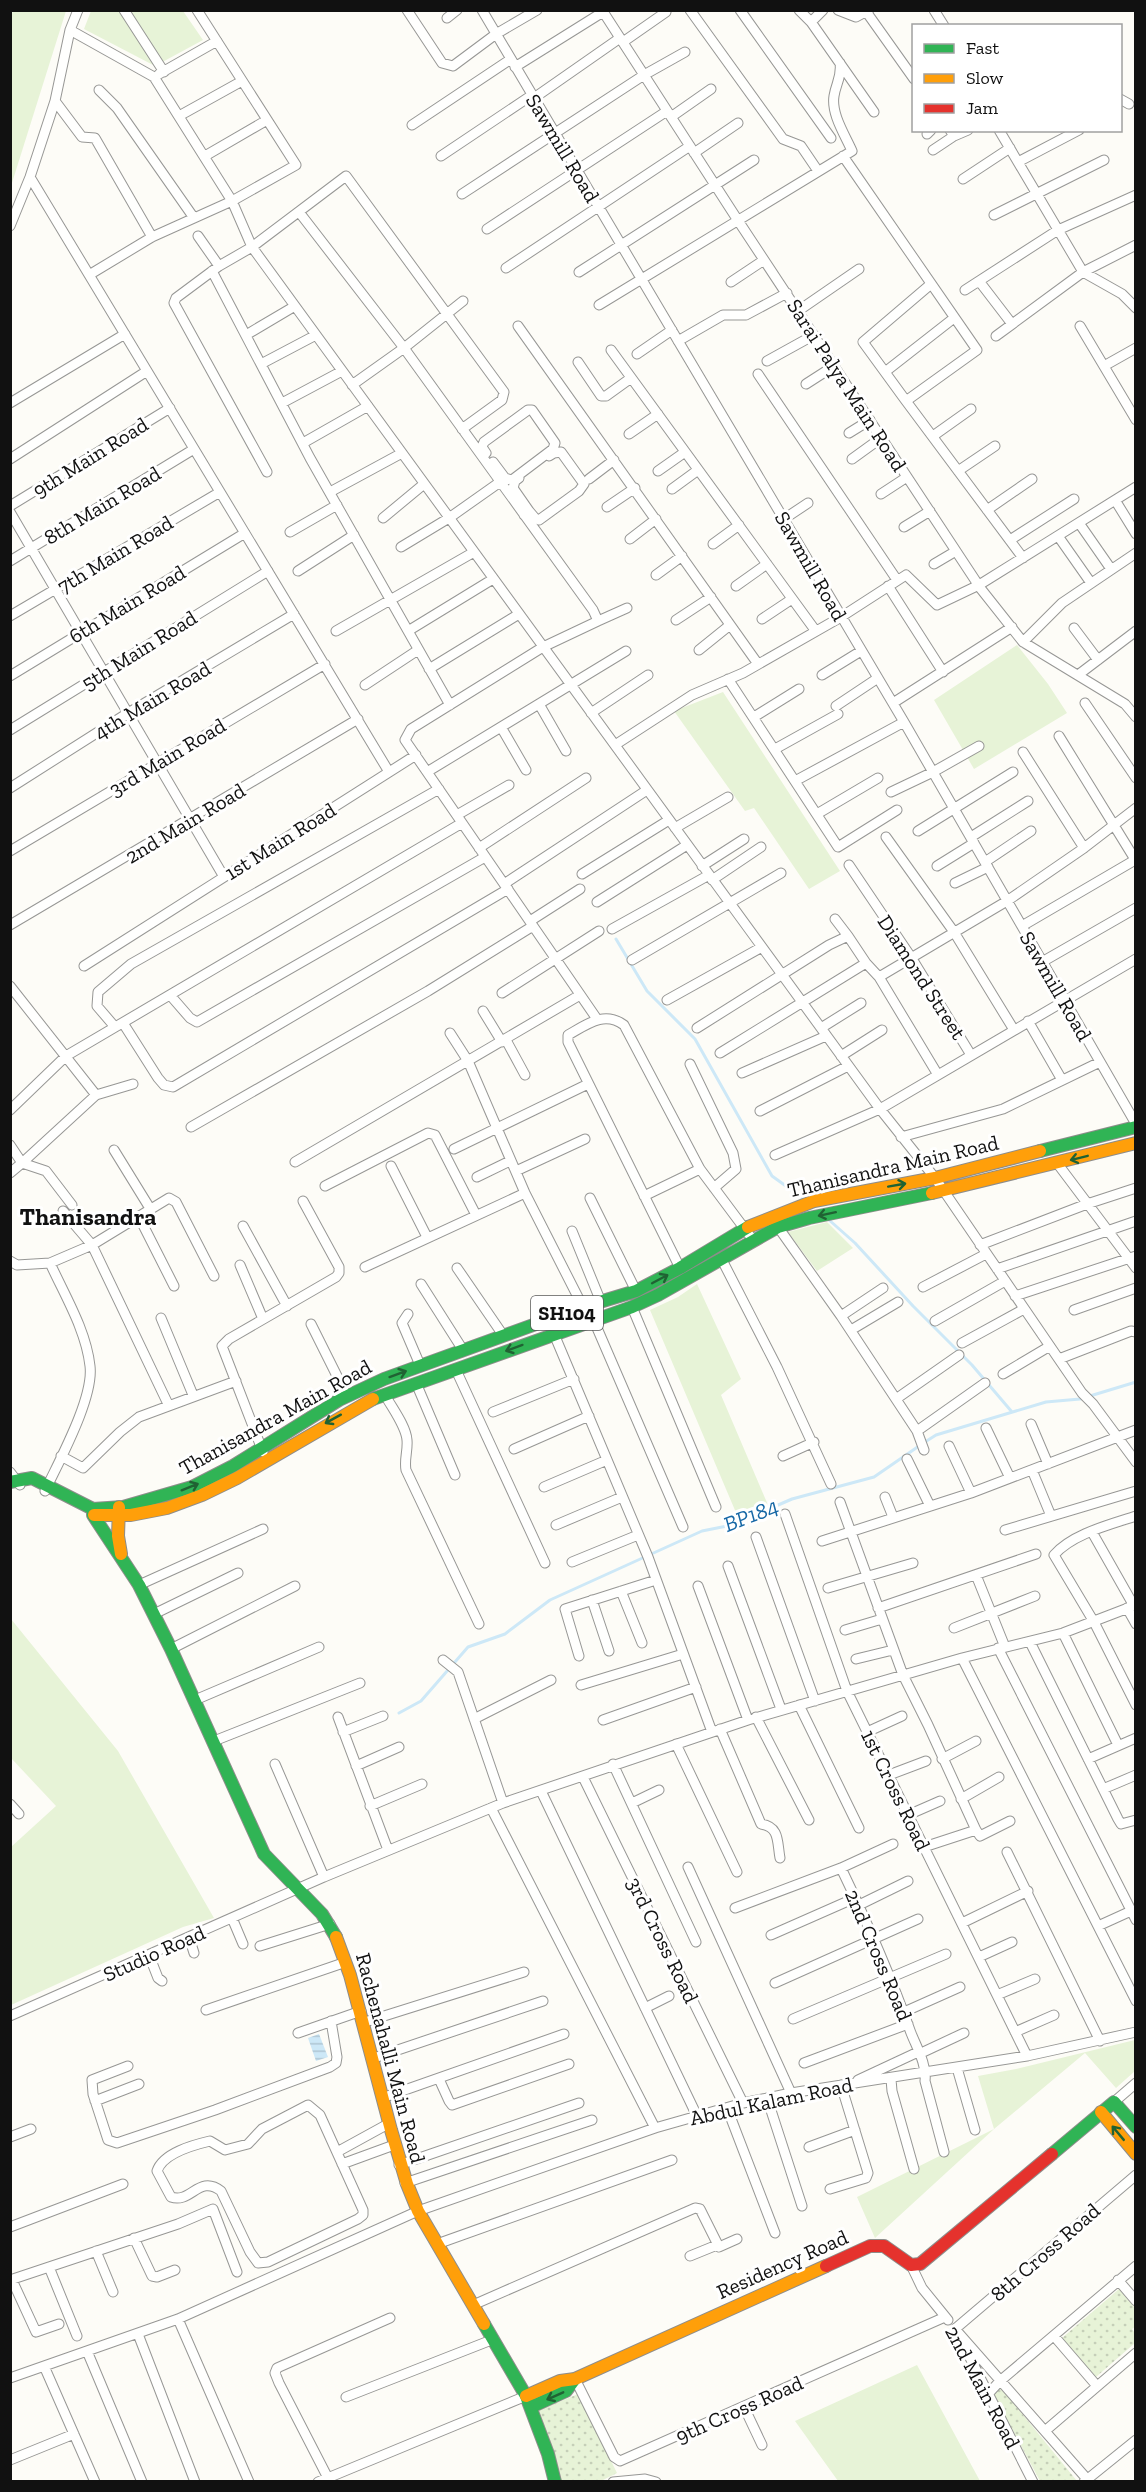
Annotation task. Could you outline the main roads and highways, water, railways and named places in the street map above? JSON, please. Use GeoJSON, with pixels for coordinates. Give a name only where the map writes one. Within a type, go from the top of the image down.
{"type":"FeatureCollection","features":[{"type":"Feature","properties":{"kind":"main road","name":"Thanisandra Main Road"},"geometry":{"type":"LineString","coordinates":[[119,1513],[192,1487],[233,1467],[347,1396],[384,1379],[583,1307],[636,1291],[680,1268],[746,1228],[814,1201],[935,1179],[1136,1126]]}},
{"type":"Feature","properties":{"kind":"main road","name":"Thanisandra Main Road"},"geometry":{"type":"LineString","coordinates":[[93,1512],[119,1513],[178,1504],[213,1491],[333,1419],[416,1383],[632,1307],[658,1295],[778,1227],[809,1218],[943,1191],[1136,1143]]}},
{"type":"Feature","properties":{"kind":"main road"},"geometry":{"type":"LineString","coordinates":[[14,1482],[32,1478],[93,1512]]}},
{"type":"Feature","properties":{"kind":"main road","name":"Rachenahalli Main Road"},"geometry":{"type":"LineString","coordinates":[[93,1512],[139,1585],[154,1614],[264,1854],[274,1868],[330,1924],[346,1962],[363,2017],[388,2124],[405,2183],[418,2211],[494,2339],[528,2402],[548,2454],[555,2481]]}},
{"type":"Feature","properties":{"kind":"main road"},"geometry":{"type":"LineString","coordinates":[[119,1513],[118,1536],[123,1561]]}},
{"type":"Feature","properties":{"kind":"main road"},"geometry":{"type":"LineString","coordinates":[[1136,2127],[1114,2103],[1101,2112],[1136,2154]]}},
{"type":"Feature","properties":{"kind":"main road","name":"Residency Road"},"geometry":{"type":"LineString","coordinates":[[528,2402],[560,2381],[575,2379],[870,2246],[884,2247],[911,2265],[920,2264],[1101,2112]]}},
{"type":"Feature","properties":{"kind":"water"},"geometry":{"type":"Polygon","coordinates":[[[319,2034],[328,2057],[316,2061],[308,2038],[319,2034]]]}},
{"type":"Feature","properties":{"kind":"waterway"},"geometry":{"type":"LineString","coordinates":[[616,939],[647,991],[695,1039],[772,1176],[804,1199]]}},
{"type":"Feature","properties":{"kind":"waterway"},"geometry":{"type":"LineString","coordinates":[[828,1219],[855,1243],[972,1365],[1012,1412]]}},
{"type":"Feature","properties":{"kind":"waterway","name":"BP184"},"geometry":{"type":"LineString","coordinates":[[925,1442],[936,1435],[1046,1402],[1080,1399],[1136,1382]]}},
{"type":"Feature","properties":{"kind":"waterway","name":"BP184"},"geometry":{"type":"LineString","coordinates":[[399,1713],[421,1701],[468,1647],[505,1634],[550,1600],[702,1531],[732,1525],[792,1499],[874,1477],[919,1446]]}},
{"type":"Feature","properties":{"kind":"district","name":"Thanisandra"},"geometry":{"type":"Point","coordinates":[88,1216]}}]}
